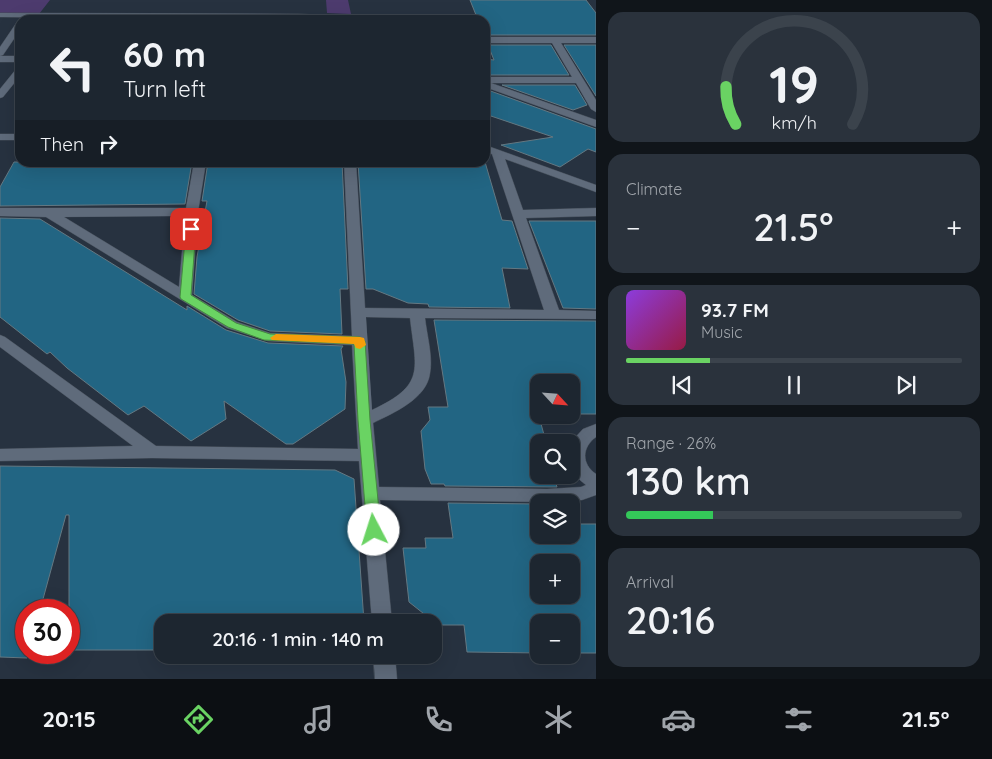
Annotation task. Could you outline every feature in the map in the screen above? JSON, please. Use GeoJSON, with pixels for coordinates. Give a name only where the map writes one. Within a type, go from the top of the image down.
{"type":"FeatureCollection","features":[{"type":"Feature","properties":{"kind":"street"},"geometry":{"type":"LineString","coordinates":[[0,15],[15,17]]}},
{"type":"Feature","properties":{"kind":"street"},"geometry":{"type":"LineString","coordinates":[[0,53],[15,31]]}},
{"type":"Feature","properties":{"kind":"street"},"geometry":{"type":"LineString","coordinates":[[490,40],[596,40]]}},
{"type":"Feature","properties":{"kind":"street"},"geometry":{"type":"LineString","coordinates":[[555,40],[596,108]]}},
{"type":"Feature","properties":{"kind":"street"},"geometry":{"type":"LineString","coordinates":[[0,59],[15,60]]}},
{"type":"Feature","properties":{"kind":"street"},"geometry":{"type":"LineString","coordinates":[[0,95],[15,76]]}},
{"type":"Feature","properties":{"kind":"street"},"geometry":{"type":"LineString","coordinates":[[490,80],[578,80]]}},
{"type":"Feature","properties":{"kind":"street"},"geometry":{"type":"LineString","coordinates":[[490,86],[596,124]]}},
{"type":"Feature","properties":{"kind":"street"},"geometry":{"type":"LineString","coordinates":[[0,137],[15,137]]}},
{"type":"Feature","properties":{"kind":"street"},"geometry":{"type":"LineString","coordinates":[[491,150],[596,190]]}},
{"type":"Feature","properties":{"kind":"street"},"geometry":{"type":"LineString","coordinates":[[491,150],[518,214],[553,314]]}},
{"type":"Feature","properties":{"kind":"street"},"geometry":{"type":"LineString","coordinates":[[185,297],[192,212],[199,167]]}},
{"type":"Feature","properties":{"kind":"street"},"geometry":{"type":"LineString","coordinates":[[350,167],[364,420],[381,614]]}},
{"type":"Feature","properties":{"kind":"street"},"geometry":{"type":"LineString","coordinates":[[0,212],[192,212]]}},
{"type":"Feature","properties":{"kind":"street"},"geometry":{"type":"LineString","coordinates":[[518,214],[596,212]]}},
{"type":"Feature","properties":{"kind":"street"},"geometry":{"type":"LineString","coordinates":[[49,213],[232,325],[268,338],[360,341]]}},
{"type":"Feature","properties":{"kind":"street"},"geometry":{"type":"LineString","coordinates":[[358,312],[596,315]]}},
{"type":"Feature","properties":{"kind":"street"},"geometry":{"type":"LineString","coordinates":[[364,420],[400,402],[414,390],[422,375],[418,314]]}},
{"type":"Feature","properties":{"kind":"street"},"geometry":{"type":"LineString","coordinates":[[0,340],[152,452]]}},
{"type":"Feature","properties":{"kind":"street"},"geometry":{"type":"LineString","coordinates":[[596,430],[590,432],[578,442],[575,457],[583,473],[596,484]]}},
{"type":"Feature","properties":{"kind":"street"},"geometry":{"type":"LineString","coordinates":[[0,455],[152,452],[368,455]]}},
{"type":"Feature","properties":{"kind":"street"},"geometry":{"type":"LineString","coordinates":[[371,493],[548,496],[582,494],[596,488]]}},
{"type":"Feature","properties":{"kind":"street"},"geometry":{"type":"LineString","coordinates":[[385,664],[386,679]]}},
{"type":"Feature","properties":{"kind":"shaded area"},"geometry":{"type":"Polygon","coordinates":[[[0,0],[50,0],[39,14],[0,14],[0,0]]]}},
{"type":"Feature","properties":{"kind":"shaded area"},"geometry":{"type":"Polygon","coordinates":[[[326,0],[348,0],[351,14],[327,13],[326,0]]]}},
{"type":"Feature","properties":{"kind":"building"},"geometry":{"type":"Polygon","coordinates":[[[470,0],[586,0],[596,13],[596,35],[490,35],[490,15],[476,15],[470,0]]]}},
{"type":"Feature","properties":{"kind":"building"},"geometry":{"type":"Polygon","coordinates":[[[490,45],[551,45],[569,75],[490,75],[490,60],[494,60],[490,45]]]}},
{"type":"Feature","properties":{"kind":"building"},"geometry":{"type":"Polygon","coordinates":[[[564,45],[596,45],[596,96],[564,45]]]}},
{"type":"Feature","properties":{"kind":"building"},"geometry":{"type":"Polygon","coordinates":[[[502,85],[575,85],[587,105],[573,110],[502,85]]]}},
{"type":"Feature","properties":{"kind":"building"},"geometry":{"type":"Polygon","coordinates":[[[490,91],[596,129],[596,152],[588,149],[560,167],[501,145],[553,137],[490,116],[490,91]]]}},
{"type":"Feature","properties":{"kind":"building"},"geometry":{"type":"Polygon","coordinates":[[[14,162],[15,167],[191,167],[185,204],[0,206],[0,187],[14,162]]]}},
{"type":"Feature","properties":{"kind":"building"},"geometry":{"type":"Polygon","coordinates":[[[207,167],[342,167],[348,289],[340,289],[342,334],[270,331],[238,320],[194,294],[197,257],[207,201],[202,201],[207,167]]]}},
{"type":"Feature","properties":{"kind":"building"},"geometry":{"type":"Polygon","coordinates":[[[358,167],[486,167],[502,220],[512,221],[528,269],[502,268],[510,308],[429,307],[428,304],[408,303],[373,289],[366,289],[358,167]]]}},
{"type":"Feature","properties":{"kind":"building"},"geometry":{"type":"Polygon","coordinates":[[[0,218],[40,219],[187,310],[187,306],[226,330],[268,343],[343,346],[341,349],[346,382],[345,409],[293,444],[286,444],[224,401],[226,419],[191,441],[144,406],[128,415],[67,368],[50,352],[47,354],[0,317],[0,218]]]}},
{"type":"Feature","properties":{"kind":"building"},"geometry":{"type":"Polygon","coordinates":[[[529,221],[596,221],[596,309],[563,308],[529,221]]]}},
{"type":"Feature","properties":{"kind":"building"},"geometry":{"type":"Polygon","coordinates":[[[434,320],[596,321],[596,414],[580,414],[580,374],[530,374],[530,424],[541,424],[544,434],[530,434],[530,484],[556,484],[557,487],[445,486],[444,484],[431,484],[425,469],[421,431],[430,420],[428,407],[448,407],[434,320]]]}},
{"type":"Feature","properties":{"kind":"building"},"geometry":{"type":"Polygon","coordinates":[[[0,466],[335,470],[354,479],[363,614],[154,614],[154,650],[80,650],[80,599],[69,599],[69,515],[66,515],[43,599],[15,599],[15,658],[0,657],[0,466]]]}},
{"type":"Feature","properties":{"kind":"building"},"geometry":{"type":"Polygon","coordinates":[[[448,503],[530,504],[530,544],[580,544],[580,524],[596,524],[596,653],[580,653],[580,614],[530,614],[530,653],[467,652],[464,625],[442,625],[442,614],[424,614],[409,602],[403,548],[426,548],[425,538],[453,538],[448,503]]]}},
{"type":"Feature","properties":{"kind":"slow traffic"},"geometry":{"type":"LineString","coordinates":[[276,338],[360,341],[360,345]]}},
{"type":"Feature","properties":{"kind":"route"},"geometry":{"type":"LineString","coordinates":[[191,229],[185,297],[232,325],[268,338],[360,341],[364,420],[374,530]]}}]}
